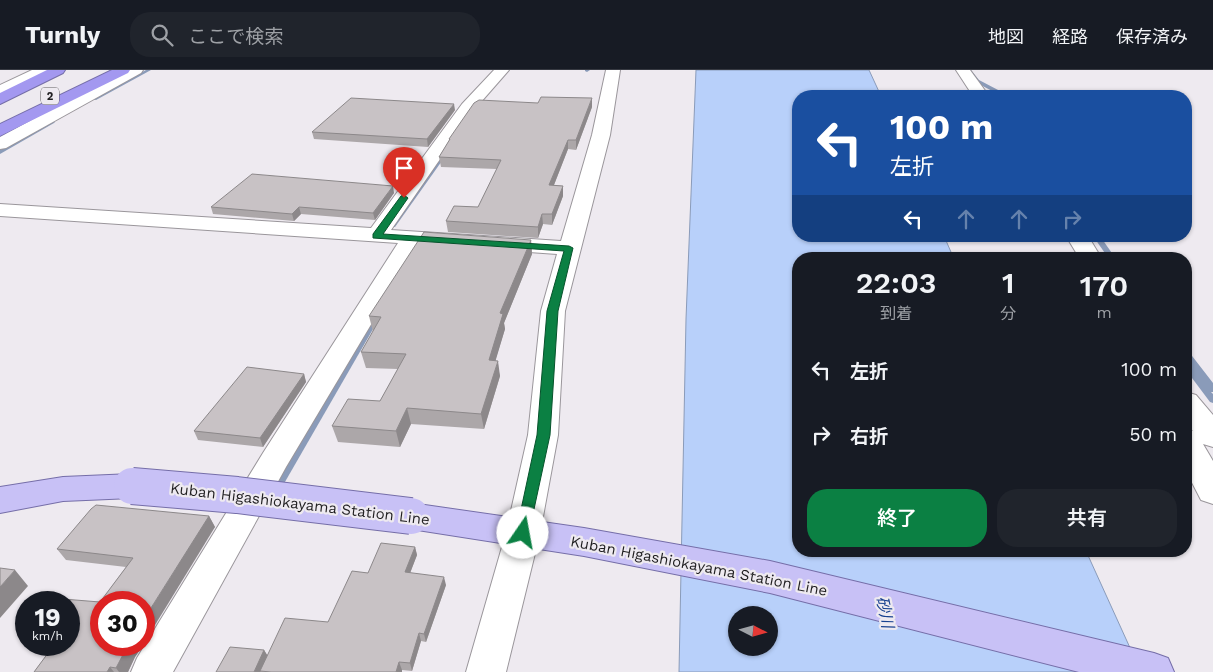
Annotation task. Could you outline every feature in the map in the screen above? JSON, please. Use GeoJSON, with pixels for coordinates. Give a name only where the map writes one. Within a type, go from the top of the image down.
{"type":"FeatureCollection","features":[{"type":"Feature","properties":{"kind":"highway","name":"2"},"geometry":{"type":"LineString","coordinates":[[0,122],[101,70]]}},
{"type":"Feature","properties":{"kind":"highway"},"geometry":{"type":"LineString","coordinates":[[0,131],[124,70]]}},
{"type":"Feature","properties":{"kind":"highway","name":"2"},"geometry":{"type":"LineString","coordinates":[[0,110],[65,72]]}},
{"type":"Feature","properties":{"kind":"highway"},"geometry":{"type":"LineString","coordinates":[[0,99],[65,72]]}},
{"type":"Feature","properties":{"kind":"main road","name":"Kuban Higashiokayama Station Line"},"geometry":{"type":"LineString","coordinates":[[0,500],[63,489],[132,486],[272,498],[411,516],[584,542],[770,577],[1154,672]]}},
{"type":"Feature","properties":{"kind":"street"},"geometry":{"type":"LineString","coordinates":[[0,91],[44,70]]}},
{"type":"Feature","properties":{"kind":"street"},"geometry":{"type":"LineString","coordinates":[[0,144],[136,70]]}},
{"type":"Feature","properties":{"kind":"street"},"geometry":{"type":"LineString","coordinates":[[379,232],[468,107],[502,70]]}},
{"type":"Feature","properties":{"kind":"street"},"geometry":{"type":"LineString","coordinates":[[486,672],[523,533],[543,435],[552,311],[602,135],[613,70]]}},
{"type":"Feature","properties":{"kind":"street"},"geometry":{"type":"LineString","coordinates":[[963,70],[977,90]]}},
{"type":"Feature","properties":{"kind":"street"},"geometry":{"type":"LineString","coordinates":[[0,210],[379,232],[419,238],[569,248]]}},
{"type":"Feature","properties":{"kind":"street"},"geometry":{"type":"LineString","coordinates":[[151,672],[274,461],[419,238]]}},
{"type":"Feature","properties":{"kind":"street"},"geometry":{"type":"LineString","coordinates":[[1192,410],[1213,436]]}},
{"type":"Feature","properties":{"kind":"street"},"geometry":{"type":"LineString","coordinates":[[1192,451],[1213,491]]}},
{"type":"Feature","properties":{"kind":"water","name":"砂川"},"geometry":{"type":"Polygon","coordinates":[[[696,70],[869,70],[878,90],[792,90],[792,242],[947,242],[951,252],[792,252],[792,557],[1089,557],[1141,672],[679,672],[686,319],[696,70]]]}},
{"type":"Feature","properties":{"kind":"building"},"geometry":{"type":"Polygon","coordinates":[[[541,97],[592,98],[576,140],[568,140],[549,185],[563,186],[552,214],[542,214],[538,227],[446,221],[454,206],[478,207],[501,160],[439,157],[474,103],[479,100],[538,103],[541,97]]]}},
{"type":"Feature","properties":{"kind":"building"},"geometry":{"type":"Polygon","coordinates":[[[351,98],[454,104],[427,139],[312,132],[351,98]]]}},
{"type":"Feature","properties":{"kind":"building"},"geometry":{"type":"Polygon","coordinates":[[[252,174],[393,186],[373,213],[299,207],[292,214],[211,207],[252,174]]]}},
{"type":"Feature","properties":{"kind":"building"},"geometry":{"type":"Polygon","coordinates":[[[424,232],[531,240],[500,313],[503,314],[489,360],[498,361],[481,414],[407,408],[396,431],[332,426],[348,399],[380,401],[406,354],[361,352],[381,317],[369,316],[424,232]]]}},
{"type":"Feature","properties":{"kind":"building"},"geometry":{"type":"Polygon","coordinates":[[[247,367],[304,374],[260,438],[194,431],[247,367]]]}},
{"type":"Feature","properties":{"kind":"building"},"geometry":{"type":"Polygon","coordinates":[[[96,505],[209,516],[155,602],[155,591],[108,591],[133,558],[57,549],[96,505]]]}},
{"type":"Feature","properties":{"kind":"building"},"geometry":{"type":"Polygon","coordinates":[[[381,543],[415,547],[405,572],[444,577],[424,634],[419,633],[410,663],[399,662],[396,672],[260,671],[285,618],[328,622],[352,571],[368,573],[381,543]]]}},
{"type":"Feature","properties":{"kind":"building"},"geometry":{"type":"Polygon","coordinates":[[[0,568],[15,570],[0,587],[0,568]]]}},
{"type":"Feature","properties":{"kind":"building"},"geometry":{"type":"Polygon","coordinates":[[[80,600],[90,601],[90,656],[122,656],[116,668],[110,667],[107,672],[34,672],[46,656],[80,656],[80,600]]]}},
{"type":"Feature","properties":{"kind":"building"},"geometry":{"type":"Polygon","coordinates":[[[230,647],[264,650],[254,672],[216,672],[230,647]]]}},
{"type":"Feature","properties":{"kind":"waterway"},"geometry":{"type":"LineString","coordinates":[[94,99],[149,70]]}},
{"type":"Feature","properties":{"kind":"waterway"},"geometry":{"type":"LineString","coordinates":[[969,70],[977,81],[994,90]]}},
{"type":"Feature","properties":{"kind":"waterway"},"geometry":{"type":"LineString","coordinates":[[0,152],[52,122]]}},
{"type":"Feature","properties":{"kind":"waterway"},"geometry":{"type":"LineString","coordinates":[[393,226],[446,151]]}},
{"type":"Feature","properties":{"kind":"waterway"},"geometry":{"type":"LineString","coordinates":[[1100,242],[1108,252]]}},
{"type":"Feature","properties":{"kind":"waterway"},"geometry":{"type":"LineString","coordinates":[[274,491],[376,317]]}},
{"type":"Feature","properties":{"kind":"waterway"},"geometry":{"type":"LineString","coordinates":[[1192,362],[1213,389]]}},
{"type":"Feature","properties":{"kind":"waterway"},"geometry":{"type":"LineString","coordinates":[[1192,372],[1213,400]]}},
{"type":"Feature","properties":{"kind":"route"},"geometry":{"type":"LineString","coordinates":[[404,198],[376,236],[569,248],[552,311],[543,435],[523,533]]}}]}
